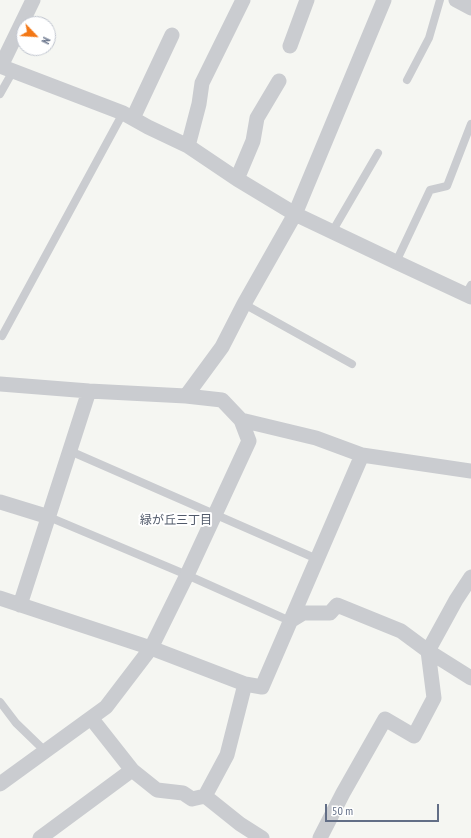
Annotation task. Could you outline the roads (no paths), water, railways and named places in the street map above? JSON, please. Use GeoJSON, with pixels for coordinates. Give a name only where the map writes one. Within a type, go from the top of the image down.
{"type":"FeatureCollection","features":[{"type":"Feature","properties":{"kind":"street"},"geometry":{"type":"LineString","coordinates":[[33,0],[4,68],[128,116],[188,146],[237,179],[295,214],[396,262],[469,292]]}},
{"type":"Feature","properties":{"kind":"street"},"geometry":{"type":"LineString","coordinates":[[188,146],[199,104],[202,83],[243,0]]}},
{"type":"Feature","properties":{"kind":"street"},"geometry":{"type":"LineString","coordinates":[[290,46],[307,0]]}},
{"type":"Feature","properties":{"kind":"street"},"geometry":{"type":"LineString","coordinates":[[186,396],[222,347],[244,304],[295,214],[384,0]]}},
{"type":"Feature","properties":{"kind":"street"},"geometry":{"type":"LineString","coordinates":[[456,0],[471,8]]}},
{"type":"Feature","properties":{"kind":"street"},"geometry":{"type":"LineString","coordinates":[[128,116],[172,35]]}},
{"type":"Feature","properties":{"kind":"street"},"geometry":{"type":"LineString","coordinates":[[237,179],[253,141],[257,118],[279,81]]}},
{"type":"Feature","properties":{"kind":"street"},"geometry":{"type":"LineString","coordinates":[[0,384],[89,391],[186,396],[222,400],[241,420],[248,441],[187,575],[151,648],[106,707],[0,784]]}},
{"type":"Feature","properties":{"kind":"street"},"geometry":{"type":"LineString","coordinates":[[20,605],[89,391]]}},
{"type":"Feature","properties":{"kind":"street"},"geometry":{"type":"LineString","coordinates":[[241,420],[316,438],[362,455],[471,471]]}},
{"type":"Feature","properties":{"kind":"street"},"geometry":{"type":"LineString","coordinates":[[0,598],[151,648],[246,684],[262,687],[362,455]]}},
{"type":"Feature","properties":{"kind":"street"},"geometry":{"type":"LineString","coordinates":[[0,502],[49,517]]}},
{"type":"Feature","properties":{"kind":"street"},"geometry":{"type":"LineString","coordinates":[[320,838],[343,793],[385,719],[414,736],[434,698],[428,651],[471,576]]}},
{"type":"Feature","properties":{"kind":"street"},"geometry":{"type":"LineString","coordinates":[[290,621],[303,613],[330,613],[337,605],[401,631],[428,651],[471,678]]}},
{"type":"Feature","properties":{"kind":"street"},"geometry":{"type":"LineString","coordinates":[[91,718],[132,770],[157,790],[183,793],[192,799],[205,796],[227,755],[246,684]]}},
{"type":"Feature","properties":{"kind":"street"},"geometry":{"type":"LineString","coordinates":[[40,838],[132,770]]}},
{"type":"Feature","properties":{"kind":"street"},"geometry":{"type":"LineString","coordinates":[[205,796],[240,824],[262,838]]}},
{"type":"Feature","properties":{"kind":"lane"},"geometry":{"type":"LineString","coordinates":[[407,80],[429,38],[440,0]]}},
{"type":"Feature","properties":{"kind":"lane"},"geometry":{"type":"LineString","coordinates":[[0,94],[4,68]]}},
{"type":"Feature","properties":{"kind":"lane"},"geometry":{"type":"LineString","coordinates":[[2,336],[128,116]]}},
{"type":"Feature","properties":{"kind":"lane"},"geometry":{"type":"LineString","coordinates":[[396,262],[430,190],[447,186],[471,124]]}},
{"type":"Feature","properties":{"kind":"lane"},"geometry":{"type":"LineString","coordinates":[[332,232],[378,153]]}},
{"type":"Feature","properties":{"kind":"lane"},"geometry":{"type":"LineString","coordinates":[[244,304],[352,364]]}},
{"type":"Feature","properties":{"kind":"lane"},"geometry":{"type":"LineString","coordinates":[[70,451],[317,559]]}},
{"type":"Feature","properties":{"kind":"lane"},"geometry":{"type":"LineString","coordinates":[[49,517],[187,575],[290,621]]}},
{"type":"Feature","properties":{"kind":"lane"},"geometry":{"type":"LineString","coordinates":[[0,702],[16,724],[45,751]]}},
{"type":"Feature","properties":{"kind":"district","name":"緑が丘三丁目"},"geometry":{"type":"Point","coordinates":[176,521]}}]}
